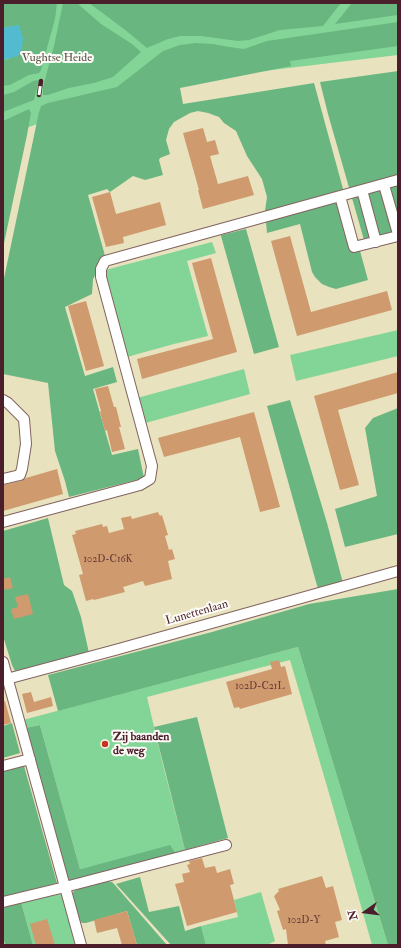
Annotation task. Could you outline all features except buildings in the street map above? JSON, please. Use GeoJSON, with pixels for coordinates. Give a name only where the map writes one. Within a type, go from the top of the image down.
{"type":"FeatureCollection","features":[{"type":"Feature","properties":{"kind":"street"},"geometry":{"type":"LineString","coordinates":[[3,522],[140,485],[150,479],[152,466],[101,277],[101,269],[105,262],[398,180]]}},
{"type":"Feature","properties":{"kind":"street"},"geometry":{"type":"LineString","coordinates":[[340,196],[354,248],[398,235],[384,185]]}},
{"type":"Feature","properties":{"kind":"street"},"geometry":{"type":"LineString","coordinates":[[362,190],[376,242]]}},
{"type":"Feature","properties":{"kind":"street"},"geometry":{"type":"LineString","coordinates":[[3,400],[24,419],[26,444],[20,475],[3,479]]}},
{"type":"Feature","properties":{"kind":"street","name":"Lunettenlaan"},"geometry":{"type":"LineString","coordinates":[[5,680],[398,571]]}},
{"type":"Feature","properties":{"kind":"street"},"geometry":{"type":"LineString","coordinates":[[3,662],[5,680],[30,759],[81,945]]}},
{"type":"Feature","properties":{"kind":"street"},"geometry":{"type":"LineString","coordinates":[[3,766],[30,759]]}},
{"type":"Feature","properties":{"kind":"street"},"geometry":{"type":"LineString","coordinates":[[3,902],[226,845]]}},
{"type":"Feature","properties":{"kind":"green space","name":"Vughtse Heide"},"geometry":{"type":"Polygon","coordinates":[[[3,3],[398,3],[398,55],[137,86],[3,137],[3,3]]]}},
{"type":"Feature","properties":{"kind":"green space"},"geometry":{"type":"Polygon","coordinates":[[[3,3],[57,3],[55,19],[41,70],[39,73],[29,75],[10,85],[3,86],[3,60],[9,59],[19,25],[3,28],[3,3]]]}},
{"type":"Feature","properties":{"kind":"green space"},"geometry":{"type":"Polygon","coordinates":[[[63,3],[77,3],[101,24],[132,44],[141,52],[113,77],[48,95],[43,95],[43,87],[54,46],[63,3]]]}},
{"type":"Feature","properties":{"kind":"green space"},"geometry":{"type":"Polygon","coordinates":[[[89,3],[341,3],[323,26],[280,30],[249,40],[238,41],[201,36],[180,36],[168,39],[147,48],[89,3]]]}},
{"type":"Feature","properties":{"kind":"green space"},"geometry":{"type":"Polygon","coordinates":[[[352,3],[398,3],[398,15],[335,24],[352,3]]]}},
{"type":"Feature","properties":{"kind":"green space"},"geometry":{"type":"Polygon","coordinates":[[[398,22],[398,46],[290,61],[291,66],[180,88],[183,104],[314,83],[368,280],[336,289],[322,284],[312,272],[300,224],[267,233],[265,211],[267,197],[262,179],[247,156],[236,131],[224,123],[219,117],[208,113],[198,111],[190,113],[174,122],[169,129],[166,140],[170,154],[160,158],[159,160],[163,175],[145,180],[133,176],[110,192],[107,189],[88,195],[106,262],[101,265],[93,279],[92,294],[65,307],[85,376],[113,367],[117,382],[93,389],[112,455],[138,449],[144,478],[69,497],[55,451],[48,383],[3,374],[3,283],[41,106],[48,103],[117,87],[163,51],[180,45],[196,43],[213,44],[244,49],[267,41],[398,22]]]}},
{"type":"Feature","properties":{"kind":"green space"},"geometry":{"type":"Polygon","coordinates":[[[398,71],[398,242],[366,247],[320,82],[398,71]]]}},
{"type":"Feature","properties":{"kind":"green space"},"geometry":{"type":"Polygon","coordinates":[[[39,80],[34,100],[3,112],[3,95],[14,92],[33,81],[39,80]]]}},
{"type":"Feature","properties":{"kind":"green space"},"geometry":{"type":"Polygon","coordinates":[[[29,109],[31,113],[27,135],[3,248],[3,121],[29,109]]]}},
{"type":"Feature","properties":{"kind":"green space"},"geometry":{"type":"Polygon","coordinates":[[[246,229],[279,347],[254,354],[221,236],[246,229]]]}},
{"type":"Feature","properties":{"kind":"green space"},"geometry":{"type":"Polygon","coordinates":[[[212,242],[216,253],[187,261],[208,336],[122,359],[104,272],[109,269],[212,242]]]}},
{"type":"Feature","properties":{"kind":"green space"},"geometry":{"type":"Polygon","coordinates":[[[398,330],[398,356],[296,381],[290,355],[398,330]]]}},
{"type":"Feature","properties":{"kind":"green space"},"geometry":{"type":"Polygon","coordinates":[[[244,369],[250,394],[142,424],[137,398],[244,369]]]}},
{"type":"Feature","properties":{"kind":"green space"},"geometry":{"type":"Polygon","coordinates":[[[290,400],[327,523],[343,583],[318,589],[267,406],[290,400]]]}},
{"type":"Feature","properties":{"kind":"green space"},"geometry":{"type":"Polygon","coordinates":[[[398,408],[398,534],[345,547],[335,509],[377,496],[365,428],[373,418],[398,408]]]}},
{"type":"Feature","properties":{"kind":"green space"},"geometry":{"type":"Polygon","coordinates":[[[48,518],[64,585],[72,591],[81,617],[89,653],[15,671],[3,636],[3,531],[48,518]]]}},
{"type":"Feature","properties":{"kind":"green space"},"geometry":{"type":"Polygon","coordinates":[[[398,589],[398,945],[388,945],[298,647],[58,711],[48,675],[212,632],[309,604],[398,589]]]}},
{"type":"Feature","properties":{"kind":"green space"},"geometry":{"type":"Polygon","coordinates":[[[298,647],[388,945],[372,945],[290,660],[147,697],[185,850],[176,854],[80,869],[40,725],[25,728],[23,720],[298,647]]]}},
{"type":"Feature","properties":{"kind":"green space"},"geometry":{"type":"Polygon","coordinates":[[[197,717],[228,838],[185,850],[154,727],[197,717]]]}},
{"type":"Feature","properties":{"kind":"green space"},"geometry":{"type":"Polygon","coordinates":[[[12,723],[20,753],[3,758],[3,726],[12,723]]]}},
{"type":"Feature","properties":{"kind":"green space"},"geometry":{"type":"Polygon","coordinates":[[[40,725],[80,869],[170,845],[176,854],[69,884],[25,728],[40,725]]]}},
{"type":"Feature","properties":{"kind":"green space"},"geometry":{"type":"Polygon","coordinates":[[[20,765],[24,766],[57,883],[3,897],[3,770],[20,765]]]}},
{"type":"Feature","properties":{"kind":"green space"},"geometry":{"type":"Polygon","coordinates":[[[140,877],[149,912],[179,906],[185,931],[201,926],[206,945],[171,945],[116,884],[140,877]]]}},
{"type":"Feature","properties":{"kind":"green space"},"geometry":{"type":"Polygon","coordinates":[[[107,881],[114,884],[167,945],[137,945],[127,911],[86,923],[82,923],[80,921],[73,892],[77,889],[107,881]]]}},
{"type":"Feature","properties":{"kind":"green space"},"geometry":{"type":"Polygon","coordinates":[[[261,892],[275,941],[267,945],[206,945],[201,926],[238,917],[234,900],[261,892]]]}},
{"type":"Feature","properties":{"kind":"green space"},"geometry":{"type":"Polygon","coordinates":[[[62,894],[75,945],[33,945],[21,902],[62,894]]]}},
{"type":"Feature","properties":{"kind":"green space"},"geometry":{"type":"Polygon","coordinates":[[[21,902],[33,945],[5,945],[3,936],[3,910],[5,907],[21,902]]]}},
{"type":"Feature","properties":{"kind":"water"},"geometry":{"type":"Polygon","coordinates":[[[19,25],[23,39],[22,47],[18,56],[3,60],[3,28],[19,25]]]}},
{"type":"Feature","properties":{"kind":"railway"},"geometry":{"type":"LineString","coordinates":[[39,95],[41,81]]}},
{"type":"Feature","properties":{"kind":"place","name":"Zij baanden de weg"},"geometry":{"type":"Point","coordinates":[105,744]}}]}
